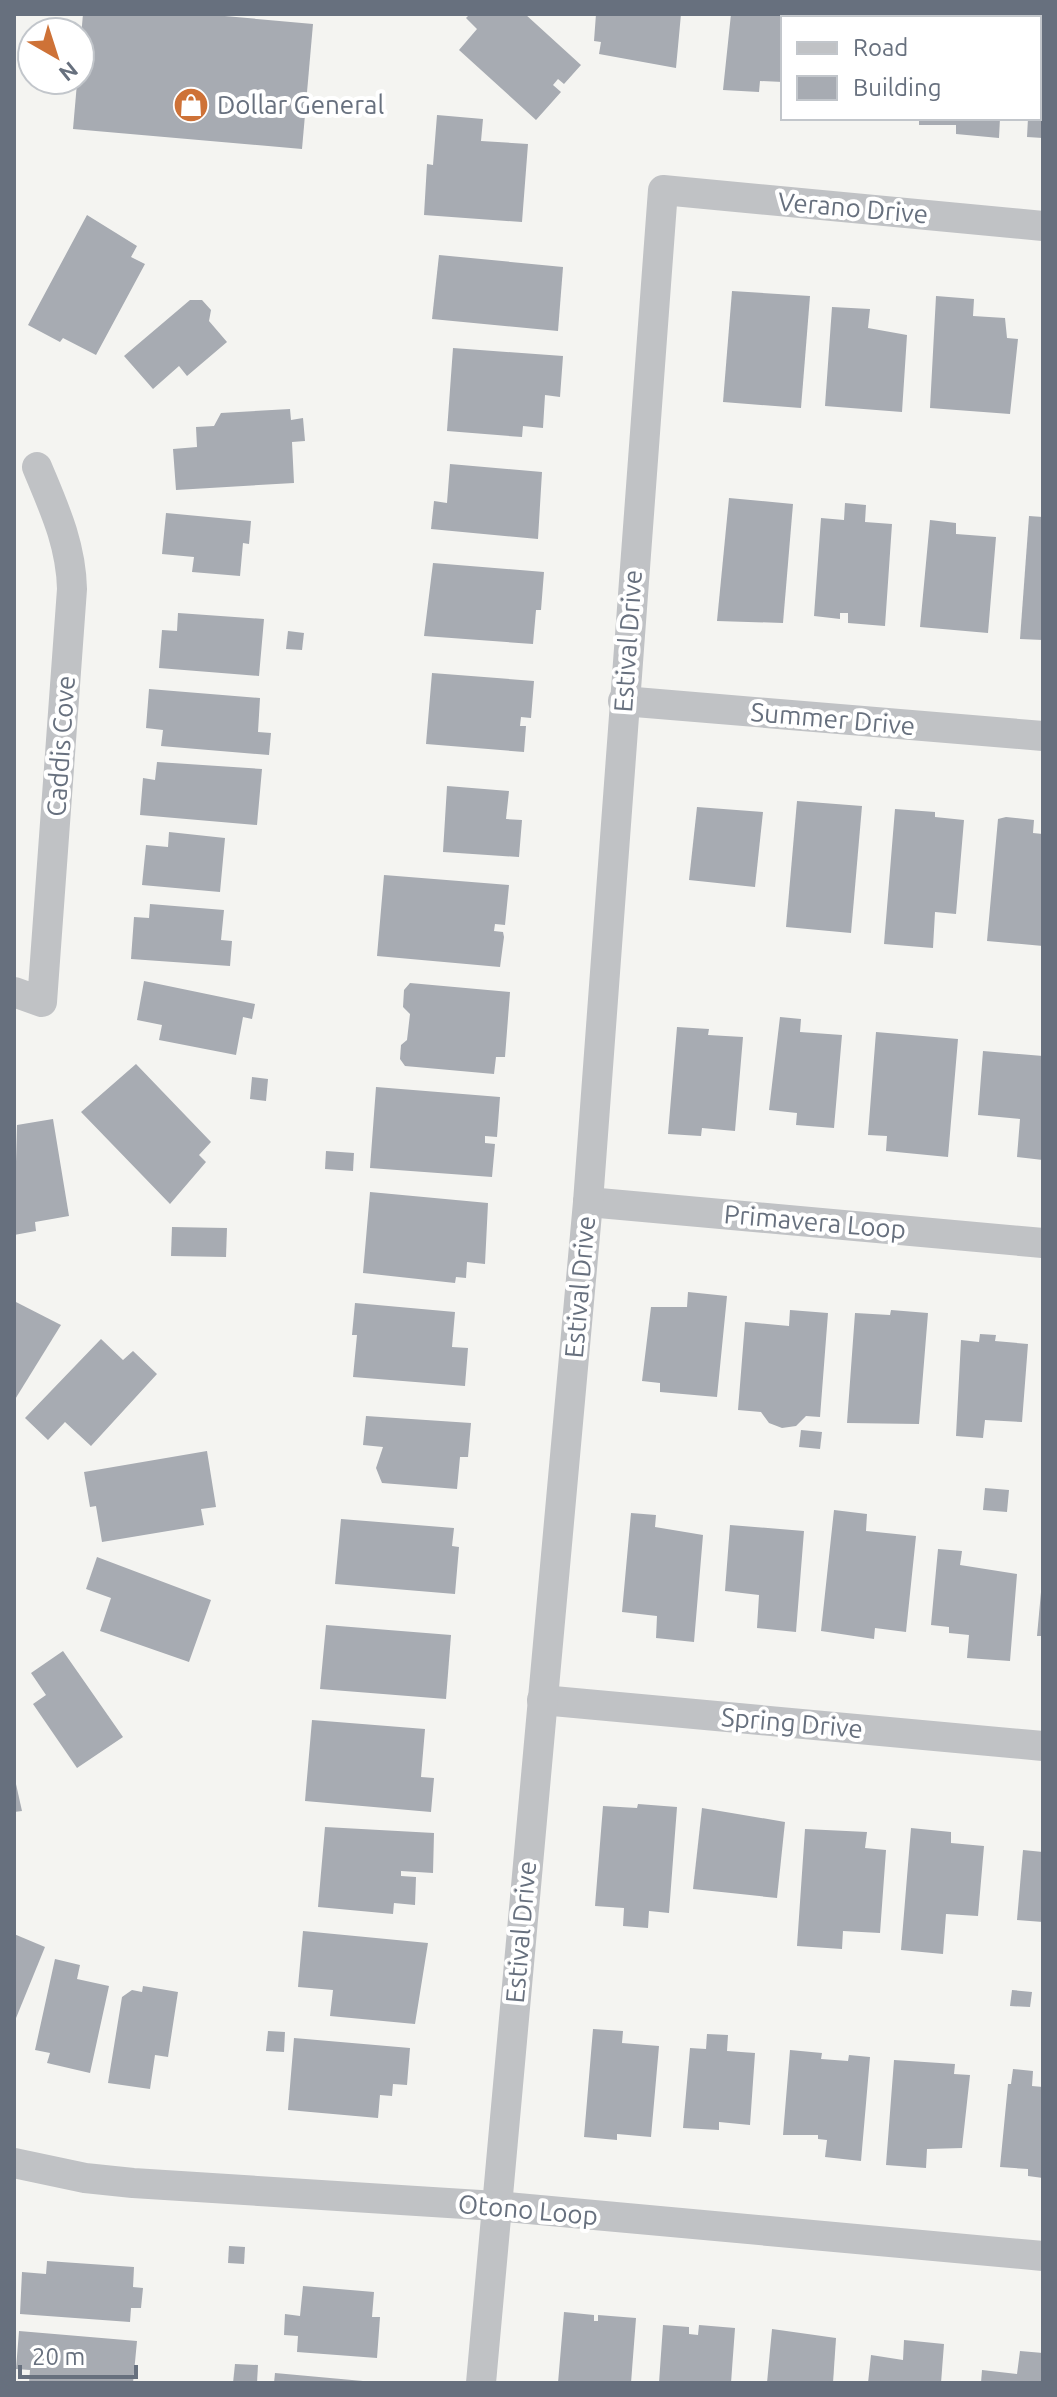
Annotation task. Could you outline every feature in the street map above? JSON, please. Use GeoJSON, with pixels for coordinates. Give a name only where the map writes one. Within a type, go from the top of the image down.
{"type":"FeatureCollection","features":[{"type":"Feature","properties":{"kind":"street","name":"Verano Drive"},"geometry":{"type":"LineString","coordinates":[[663,190],[1043,226]]}},
{"type":"Feature","properties":{"kind":"street","name":"Estival Drive"},"geometry":{"type":"LineString","coordinates":[[481,2383],[588,1202],[663,190]]}},
{"type":"Feature","properties":{"kind":"street","name":"Caddis Cove"},"geometry":{"type":"LineString","coordinates":[[14,992],[42,1002],[72,589],[72,561],[64,532],[37,467]]}},
{"type":"Feature","properties":{"kind":"street","name":"Summer Drive"},"geometry":{"type":"LineString","coordinates":[[623,701],[1043,736]]}},
{"type":"Feature","properties":{"kind":"street","name":"Primavera Loop"},"geometry":{"type":"LineString","coordinates":[[588,1202],[1043,1243]]}},
{"type":"Feature","properties":{"kind":"street","name":"Spring Drive"},"geometry":{"type":"LineString","coordinates":[[542,1700],[1043,1746]]}},
{"type":"Feature","properties":{"kind":"street","name":"Otono Loop"},"geometry":{"type":"LineString","coordinates":[[14,2163],[85,2178],[133,2183],[496,2206],[1043,2256]]}},
{"type":"Feature","properties":{"kind":"building","name":"Dollar General"},"geometry":{"type":"Polygon","coordinates":[[[202,14],[313,24],[302,149],[73,129],[76,96],[96,96],[96,16],[83,16],[202,14]]]}},
{"type":"Feature","properties":{"kind":"building"},"geometry":{"type":"Polygon","coordinates":[[[470,14],[525,14],[581,65],[564,84],[558,79],[553,85],[561,92],[536,120],[459,50],[477,29],[466,18],[470,14]]]}},
{"type":"Feature","properties":{"kind":"building"},"geometry":{"type":"Polygon","coordinates":[[[596,14],[681,14],[676,68],[599,54],[601,42],[594,41],[596,14]]]}},
{"type":"Feature","properties":{"kind":"building"},"geometry":{"type":"Polygon","coordinates":[[[731,14],[797,14],[781,16],[781,82],[760,81],[759,92],[723,90],[731,14]]]}},
{"type":"Feature","properties":{"kind":"building"},"geometry":{"type":"Polygon","coordinates":[[[869,14],[880,16],[828,16],[869,14]]]}},
{"type":"Feature","properties":{"kind":"building"},"geometry":{"type":"Polygon","coordinates":[[[953,14],[1008,14],[1008,16],[953,14]]]}},
{"type":"Feature","properties":{"kind":"building"},"geometry":{"type":"Polygon","coordinates":[[[1043,15],[1043,138],[1027,137],[1028,120],[1041,120],[1041,16],[1037,16],[1043,15]]]}},
{"type":"Feature","properties":{"kind":"building"},"geometry":{"type":"Polygon","coordinates":[[[437,115],[483,119],[481,141],[528,144],[522,222],[424,215],[427,164],[433,165],[437,115]]]}},
{"type":"Feature","properties":{"kind":"building"},"geometry":{"type":"Polygon","coordinates":[[[919,120],[1000,120],[999,138],[956,134],[956,125],[919,125],[919,120]]]}},
{"type":"Feature","properties":{"kind":"building"},"geometry":{"type":"Polygon","coordinates":[[[87,215],[137,246],[131,257],[145,264],[96,355],[63,338],[60,342],[28,325],[87,215]]]}},
{"type":"Feature","properties":{"kind":"building"},"geometry":{"type":"Polygon","coordinates":[[[439,255],[563,267],[558,331],[432,319],[439,255]]]}},
{"type":"Feature","properties":{"kind":"building"},"geometry":{"type":"Polygon","coordinates":[[[732,291],[810,296],[801,408],[723,402],[732,291]]]}},
{"type":"Feature","properties":{"kind":"building"},"geometry":{"type":"Polygon","coordinates":[[[936,296],[974,299],[973,316],[1005,318],[1007,338],[1018,339],[1010,414],[930,408],[936,296]]]}},
{"type":"Feature","properties":{"kind":"building"},"geometry":{"type":"Polygon","coordinates":[[[190,300],[202,300],[211,310],[209,321],[227,342],[187,376],[179,366],[153,389],[124,356],[190,300]]]}},
{"type":"Feature","properties":{"kind":"building"},"geometry":{"type":"Polygon","coordinates":[[[832,307],[870,309],[868,328],[907,335],[902,412],[825,406],[832,307]]]}},
{"type":"Feature","properties":{"kind":"building"},"geometry":{"type":"Polygon","coordinates":[[[453,348],[563,356],[560,397],[545,395],[543,428],[523,426],[522,437],[447,431],[453,348]]]}},
{"type":"Feature","properties":{"kind":"building"},"geometry":{"type":"Polygon","coordinates":[[[290,409],[291,420],[303,418],[305,441],[292,442],[294,483],[176,490],[173,449],[197,447],[196,427],[214,426],[221,413],[290,409]]]}},
{"type":"Feature","properties":{"kind":"building"},"geometry":{"type":"Polygon","coordinates":[[[450,464],[542,472],[538,539],[431,529],[434,501],[447,503],[450,464]]]}},
{"type":"Feature","properties":{"kind":"building"},"geometry":{"type":"Polygon","coordinates":[[[729,498],[793,504],[783,623],[717,621],[729,498]]]}},
{"type":"Feature","properties":{"kind":"building"},"geometry":{"type":"Polygon","coordinates":[[[845,503],[866,505],[865,522],[892,524],[885,626],[848,623],[848,613],[840,613],[840,619],[814,616],[821,518],[844,520],[845,503]]]}},
{"type":"Feature","properties":{"kind":"building"},"geometry":{"type":"Polygon","coordinates":[[[166,513],[251,521],[249,544],[243,543],[240,576],[192,572],[194,557],[162,554],[166,513]]]}},
{"type":"Feature","properties":{"kind":"building"},"geometry":{"type":"Polygon","coordinates":[[[1029,516],[1043,517],[1043,640],[1020,639],[1029,516]]]}},
{"type":"Feature","properties":{"kind":"building"},"geometry":{"type":"Polygon","coordinates":[[[930,520],[956,523],[956,534],[996,537],[988,633],[920,627],[930,520]]]}},
{"type":"Feature","properties":{"kind":"building"},"geometry":{"type":"Polygon","coordinates":[[[433,563],[544,572],[541,610],[536,610],[533,644],[424,636],[433,563]]]}},
{"type":"Feature","properties":{"kind":"building"},"geometry":{"type":"Polygon","coordinates":[[[178,613],[264,619],[259,676],[159,668],[162,630],[177,631],[178,613]]]}},
{"type":"Feature","properties":{"kind":"building"},"geometry":{"type":"Polygon","coordinates":[[[288,631],[304,633],[302,650],[286,649],[288,631]]]}},
{"type":"Feature","properties":{"kind":"building"},"geometry":{"type":"Polygon","coordinates":[[[432,673],[534,681],[531,718],[521,717],[520,726],[526,726],[524,752],[426,744],[432,673]]]}},
{"type":"Feature","properties":{"kind":"building"},"geometry":{"type":"Polygon","coordinates":[[[149,689],[260,698],[258,732],[271,733],[269,755],[161,746],[163,730],[146,728],[149,689]]]}},
{"type":"Feature","properties":{"kind":"building"},"geometry":{"type":"Polygon","coordinates":[[[157,762],[262,769],[257,825],[140,815],[143,778],[155,780],[157,762]]]}},
{"type":"Feature","properties":{"kind":"building"},"geometry":{"type":"Polygon","coordinates":[[[447,786],[509,791],[506,819],[522,820],[519,857],[443,852],[447,786]]]}},
{"type":"Feature","properties":{"kind":"building"},"geometry":{"type":"Polygon","coordinates":[[[797,801],[862,806],[851,933],[786,927],[797,801]]]}},
{"type":"Feature","properties":{"kind":"building"},"geometry":{"type":"Polygon","coordinates":[[[697,807],[763,812],[755,887],[689,880],[697,807]]]}},
{"type":"Feature","properties":{"kind":"building"},"geometry":{"type":"Polygon","coordinates":[[[895,809],[935,812],[935,817],[964,820],[956,914],[935,912],[933,948],[884,944],[895,809]]]}},
{"type":"Feature","properties":{"kind":"building"},"geometry":{"type":"Polygon","coordinates":[[[998,819],[1034,820],[1033,833],[1043,834],[1043,946],[987,941],[998,819]]]}},
{"type":"Feature","properties":{"kind":"building"},"geometry":{"type":"Polygon","coordinates":[[[169,832],[225,838],[220,892],[142,885],[146,845],[168,847],[169,832]]]}},
{"type":"Feature","properties":{"kind":"building"},"geometry":{"type":"Polygon","coordinates":[[[384,875],[509,885],[505,925],[495,924],[494,931],[503,932],[504,937],[500,967],[377,956],[384,875]]]}},
{"type":"Feature","properties":{"kind":"building"},"geometry":{"type":"Polygon","coordinates":[[[150,904],[224,910],[221,940],[232,941],[230,966],[131,959],[134,917],[149,918],[150,904]]]}},
{"type":"Feature","properties":{"kind":"building"},"geometry":{"type":"Polygon","coordinates":[[[144,981],[255,1004],[252,1019],[243,1017],[236,1055],[159,1040],[162,1025],[137,1020],[144,981]]]}},
{"type":"Feature","properties":{"kind":"building"},"geometry":{"type":"Polygon","coordinates":[[[410,983],[510,992],[505,1057],[496,1057],[494,1074],[405,1066],[400,1059],[401,1045],[407,1040],[410,1014],[403,1007],[404,990],[410,983]]]}},
{"type":"Feature","properties":{"kind":"building"},"geometry":{"type":"Polygon","coordinates":[[[780,1017],[801,1019],[800,1032],[842,1035],[834,1128],[796,1125],[797,1113],[769,1110],[780,1017]]]}},
{"type":"Feature","properties":{"kind":"building"},"geometry":{"type":"Polygon","coordinates":[[[677,1027],[709,1029],[708,1035],[743,1037],[735,1131],[702,1128],[701,1136],[668,1134],[677,1027]]]}},
{"type":"Feature","properties":{"kind":"building"},"geometry":{"type":"Polygon","coordinates":[[[876,1032],[958,1039],[948,1157],[886,1151],[887,1136],[868,1135],[876,1032]]]}},
{"type":"Feature","properties":{"kind":"building"},"geometry":{"type":"Polygon","coordinates":[[[983,1051],[1043,1056],[1043,1160],[1017,1157],[1020,1119],[978,1115],[983,1051]]]}},
{"type":"Feature","properties":{"kind":"building"},"geometry":{"type":"Polygon","coordinates":[[[136,1064],[211,1142],[199,1155],[206,1162],[170,1204],[81,1112],[136,1064]]]}},
{"type":"Feature","properties":{"kind":"building"},"geometry":{"type":"Polygon","coordinates":[[[252,1077],[268,1079],[266,1101],[250,1099],[252,1077]]]}},
{"type":"Feature","properties":{"kind":"building"},"geometry":{"type":"Polygon","coordinates":[[[376,1087],[500,1097],[497,1137],[485,1136],[485,1143],[495,1144],[492,1177],[370,1168],[376,1087]]]}},
{"type":"Feature","properties":{"kind":"building"},"geometry":{"type":"Polygon","coordinates":[[[53,1119],[69,1216],[35,1222],[36,1231],[14,1235],[17,1125],[53,1119]]]}},
{"type":"Feature","properties":{"kind":"building"},"geometry":{"type":"Polygon","coordinates":[[[326,1151],[354,1153],[353,1171],[325,1169],[326,1151]]]}},
{"type":"Feature","properties":{"kind":"building"},"geometry":{"type":"Polygon","coordinates":[[[370,1192],[488,1203],[485,1264],[467,1262],[466,1278],[456,1277],[455,1283],[363,1273],[370,1192]]]}},
{"type":"Feature","properties":{"kind":"building"},"geometry":{"type":"Polygon","coordinates":[[[172,1227],[227,1228],[226,1257],[171,1256],[172,1227]]]}},
{"type":"Feature","properties":{"kind":"building"},"geometry":{"type":"Polygon","coordinates":[[[688,1292],[727,1296],[717,1397],[660,1392],[660,1383],[642,1381],[651,1307],[687,1307],[688,1292]]]}},
{"type":"Feature","properties":{"kind":"building"},"geometry":{"type":"Polygon","coordinates":[[[14,1301],[61,1325],[14,1401],[14,1301]]]}},
{"type":"Feature","properties":{"kind":"building"},"geometry":{"type":"Polygon","coordinates":[[[355,1303],[455,1312],[452,1347],[468,1348],[465,1386],[353,1377],[357,1335],[352,1335],[355,1303]]]}},
{"type":"Feature","properties":{"kind":"building"},"geometry":{"type":"Polygon","coordinates":[[[790,1310],[828,1313],[820,1417],[806,1416],[796,1426],[782,1428],[769,1423],[761,1412],[738,1410],[745,1322],[789,1326],[790,1310]]]}},
{"type":"Feature","properties":{"kind":"building"},"geometry":{"type":"Polygon","coordinates":[[[891,1310],[928,1313],[919,1424],[847,1423],[855,1313],[890,1315],[891,1310]]]}},
{"type":"Feature","properties":{"kind":"building"},"geometry":{"type":"Polygon","coordinates":[[[980,1334],[996,1335],[995,1341],[1028,1344],[1022,1422],[985,1420],[983,1438],[956,1436],[961,1340],[979,1342],[980,1334]]]}},
{"type":"Feature","properties":{"kind":"building"},"geometry":{"type":"Polygon","coordinates":[[[101,1339],[123,1360],[133,1351],[157,1374],[91,1446],[65,1422],[48,1440],[25,1418],[101,1339]]]}},
{"type":"Feature","properties":{"kind":"building"},"geometry":{"type":"Polygon","coordinates":[[[366,1416],[471,1423],[468,1457],[460,1457],[457,1489],[382,1483],[376,1468],[383,1447],[363,1445],[366,1416]]]}},
{"type":"Feature","properties":{"kind":"building"},"geometry":{"type":"Polygon","coordinates":[[[801,1430],[822,1432],[820,1449],[799,1447],[801,1430]]]}},
{"type":"Feature","properties":{"kind":"building"},"geometry":{"type":"Polygon","coordinates":[[[207,1451],[216,1507],[201,1509],[204,1525],[102,1542],[96,1506],[90,1507],[84,1472],[207,1451]]]}},
{"type":"Feature","properties":{"kind":"building"},"geometry":{"type":"Polygon","coordinates":[[[985,1488],[1009,1490],[1007,1512],[983,1510],[985,1488]]]}},
{"type":"Feature","properties":{"kind":"building"},"geometry":{"type":"Polygon","coordinates":[[[834,1510],[867,1514],[866,1531],[916,1536],[906,1632],[875,1628],[874,1639],[821,1631],[834,1510]]]}},
{"type":"Feature","properties":{"kind":"building"},"geometry":{"type":"Polygon","coordinates":[[[631,1513],[656,1515],[655,1527],[703,1535],[694,1642],[656,1638],[657,1616],[622,1612],[631,1513]]]}},
{"type":"Feature","properties":{"kind":"building"},"geometry":{"type":"Polygon","coordinates":[[[341,1519],[454,1528],[452,1546],[459,1547],[455,1594],[335,1584],[341,1519]]]}},
{"type":"Feature","properties":{"kind":"building"},"geometry":{"type":"Polygon","coordinates":[[[730,1525],[804,1531],[796,1632],[757,1628],[759,1595],[725,1591],[730,1525]]]}},
{"type":"Feature","properties":{"kind":"building"},"geometry":{"type":"Polygon","coordinates":[[[938,1549],[962,1551],[960,1565],[1017,1574],[1010,1661],[967,1658],[969,1635],[949,1633],[949,1627],[931,1625],[938,1549]]]}},
{"type":"Feature","properties":{"kind":"building"},"geometry":{"type":"Polygon","coordinates":[[[97,1557],[211,1600],[189,1662],[100,1631],[111,1598],[86,1589],[97,1557]]]}},
{"type":"Feature","properties":{"kind":"building"},"geometry":{"type":"Polygon","coordinates":[[[1041,1592],[1043,1636],[1037,1636],[1041,1592]]]}},
{"type":"Feature","properties":{"kind":"building"},"geometry":{"type":"Polygon","coordinates":[[[326,1625],[451,1635],[446,1699],[320,1689],[326,1625]]]}},
{"type":"Feature","properties":{"kind":"building"},"geometry":{"type":"Polygon","coordinates":[[[63,1651],[123,1737],[77,1768],[33,1704],[46,1695],[31,1673],[63,1651]]]}},
{"type":"Feature","properties":{"kind":"building"},"geometry":{"type":"Polygon","coordinates":[[[312,1720],[425,1729],[421,1777],[434,1778],[431,1812],[305,1801],[312,1720]]]}},
{"type":"Feature","properties":{"kind":"building"},"geometry":{"type":"Polygon","coordinates":[[[14,1775],[22,1811],[14,1812],[14,1775]]]}},
{"type":"Feature","properties":{"kind":"building"},"geometry":{"type":"Polygon","coordinates":[[[638,1804],[677,1807],[669,1913],[649,1911],[648,1928],[623,1926],[624,1908],[595,1906],[603,1806],[637,1808],[638,1804]]]}},
{"type":"Feature","properties":{"kind":"building"},"geometry":{"type":"Polygon","coordinates":[[[702,1808],[785,1822],[777,1898],[693,1889],[702,1808]]]}},
{"type":"Feature","properties":{"kind":"building"},"geometry":{"type":"Polygon","coordinates":[[[325,1827],[434,1833],[433,1873],[401,1871],[401,1876],[416,1877],[415,1905],[394,1903],[393,1914],[318,1907],[325,1827]]]}},
{"type":"Feature","properties":{"kind":"building"},"geometry":{"type":"Polygon","coordinates":[[[911,1828],[951,1832],[951,1843],[984,1846],[978,1916],[946,1914],[943,1954],[901,1950],[911,1828]]]}},
{"type":"Feature","properties":{"kind":"building"},"geometry":{"type":"Polygon","coordinates":[[[805,1829],[867,1832],[865,1848],[886,1850],[880,1933],[843,1931],[842,1949],[797,1946],[805,1829]]]}},
{"type":"Feature","properties":{"kind":"building"},"geometry":{"type":"Polygon","coordinates":[[[1023,1850],[1043,1852],[1043,1922],[1017,1920],[1023,1850]]]}},
{"type":"Feature","properties":{"kind":"building"},"geometry":{"type":"Polygon","coordinates":[[[303,1931],[428,1943],[415,2024],[330,2016],[333,1990],[298,1987],[303,1931]]]}},
{"type":"Feature","properties":{"kind":"building"},"geometry":{"type":"Polygon","coordinates":[[[14,1934],[45,1947],[14,2023],[14,1934]]]}},
{"type":"Feature","properties":{"kind":"building"},"geometry":{"type":"Polygon","coordinates":[[[55,1959],[80,1965],[77,1979],[109,1986],[90,2073],[47,2063],[50,2053],[35,2050],[55,1959]]]}},
{"type":"Feature","properties":{"kind":"building"},"geometry":{"type":"Polygon","coordinates":[[[143,1986],[178,1992],[168,2057],[155,2055],[150,2089],[108,2083],[122,1997],[132,1990],[142,1992],[143,1986]]]}},
{"type":"Feature","properties":{"kind":"building"},"geometry":{"type":"Polygon","coordinates":[[[1012,1990],[1032,1992],[1030,2007],[1010,2006],[1012,1990]]]}},
{"type":"Feature","properties":{"kind":"building"},"geometry":{"type":"Polygon","coordinates":[[[593,2029],[623,2031],[622,2043],[659,2046],[651,2137],[617,2134],[617,2140],[584,2137],[593,2029]]]}},
{"type":"Feature","properties":{"kind":"building"},"geometry":{"type":"Polygon","coordinates":[[[268,2031],[285,2032],[284,2052],[266,2051],[268,2031]]]}},
{"type":"Feature","properties":{"kind":"building"},"geometry":{"type":"Polygon","coordinates":[[[707,2034],[728,2035],[727,2051],[755,2053],[750,2125],[719,2122],[719,2130],[683,2128],[690,2048],[706,2049],[707,2034]]]}},
{"type":"Feature","properties":{"kind":"building"},"geometry":{"type":"Polygon","coordinates":[[[294,2038],[410,2048],[407,2085],[393,2084],[392,2096],[380,2095],[378,2118],[288,2110],[294,2038]]]}},
{"type":"Feature","properties":{"kind":"building"},"geometry":{"type":"Polygon","coordinates":[[[790,2050],[822,2053],[821,2059],[848,2061],[849,2055],[870,2057],[861,2161],[825,2157],[827,2140],[818,2139],[818,2135],[783,2135],[790,2050]]]}},
{"type":"Feature","properties":{"kind":"building"},"geometry":{"type":"Polygon","coordinates":[[[894,2060],[955,2064],[954,2074],[970,2075],[962,2148],[927,2149],[926,2168],[886,2165],[894,2060]]]}},
{"type":"Feature","properties":{"kind":"building"},"geometry":{"type":"Polygon","coordinates":[[[1013,2069],[1033,2071],[1032,2086],[1043,2087],[1043,2178],[1028,2176],[1028,2169],[1000,2167],[1008,2084],[1011,2084],[1013,2069]]]}},
{"type":"Feature","properties":{"kind":"building"},"geometry":{"type":"Polygon","coordinates":[[[229,2246],[245,2247],[244,2264],[228,2263],[229,2246]]]}},
{"type":"Feature","properties":{"kind":"building"},"geometry":{"type":"Polygon","coordinates":[[[47,2261],[134,2267],[133,2287],[143,2288],[141,2308],[131,2308],[130,2322],[20,2314],[22,2272],[46,2274],[47,2261]]]}},
{"type":"Feature","properties":{"kind":"building"},"geometry":{"type":"Polygon","coordinates":[[[303,2286],[374,2292],[372,2317],[380,2317],[377,2358],[297,2352],[298,2336],[284,2335],[285,2314],[300,2316],[303,2286]]]}},
{"type":"Feature","properties":{"kind":"building"},"geometry":{"type":"Polygon","coordinates":[[[564,2312],[594,2315],[594,2321],[598,2321],[598,2315],[636,2318],[631,2383],[558,2383],[564,2312]]]}},
{"type":"Feature","properties":{"kind":"building"},"geometry":{"type":"Polygon","coordinates":[[[663,2325],[689,2327],[689,2334],[698,2335],[699,2325],[735,2328],[731,2383],[659,2383],[663,2325]]]}},
{"type":"Feature","properties":{"kind":"building"},"geometry":{"type":"Polygon","coordinates":[[[772,2329],[836,2338],[833,2383],[767,2383],[772,2329]]]}},
{"type":"Feature","properties":{"kind":"building"},"geometry":{"type":"Polygon","coordinates":[[[19,2331],[137,2341],[133,2383],[29,2383],[30,2370],[16,2369],[19,2331]]]}},
{"type":"Feature","properties":{"kind":"building"},"geometry":{"type":"Polygon","coordinates":[[[904,2340],[944,2344],[941,2383],[868,2383],[871,2355],[903,2360],[904,2340]]]}},
{"type":"Feature","properties":{"kind":"building"},"geometry":{"type":"Polygon","coordinates":[[[1020,2351],[1043,2353],[1043,2383],[981,2383],[982,2370],[1017,2374],[1020,2351]]]}},
{"type":"Feature","properties":{"kind":"building"},"geometry":{"type":"Polygon","coordinates":[[[235,2364],[258,2365],[257,2383],[233,2383],[235,2364]]]}},
{"type":"Feature","properties":{"kind":"building"},"geometry":{"type":"Polygon","coordinates":[[[275,2373],[363,2381],[363,2383],[274,2383],[275,2373]]]}},
{"type":"Feature","properties":{"kind":"place","name":"Dollar General"},"geometry":{"type":"Point","coordinates":[191,105]}}]}
